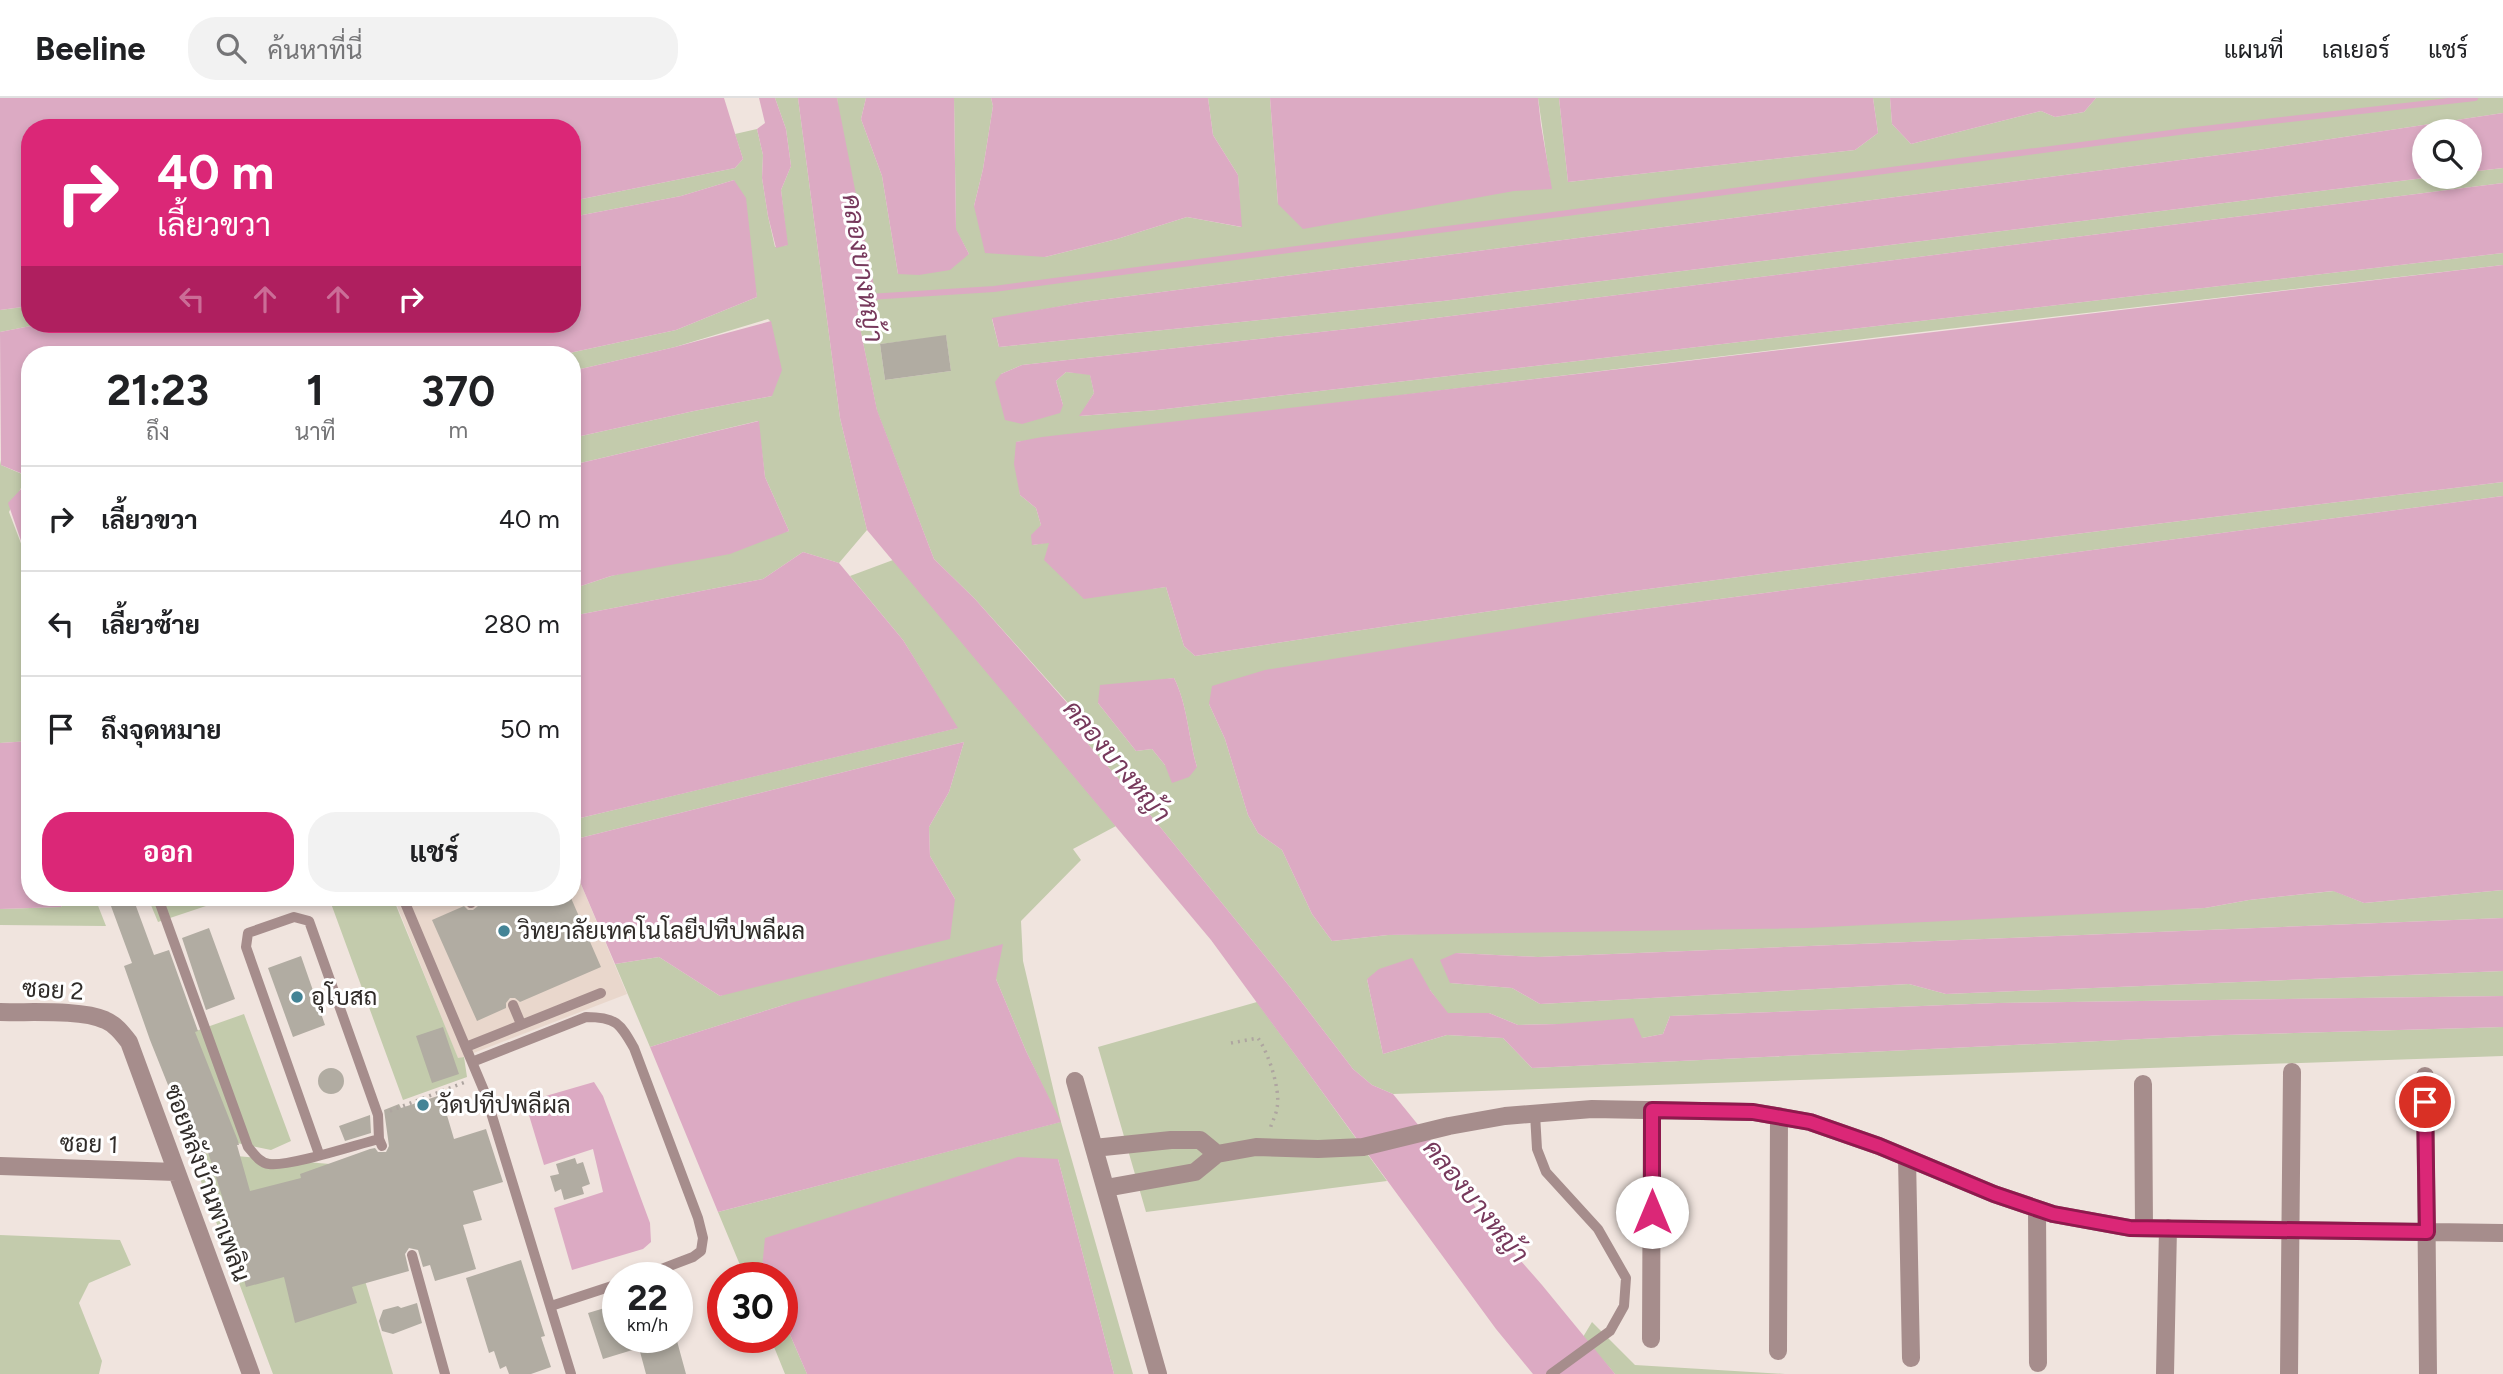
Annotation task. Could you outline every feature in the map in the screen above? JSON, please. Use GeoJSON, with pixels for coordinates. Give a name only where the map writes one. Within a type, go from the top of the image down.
{"type":"FeatureCollection","features":[{"type":"Feature","properties":{"kind":"street","name":"ซอย 2"},"geometry":{"type":"LineString","coordinates":[[0,1012],[79,1015],[104,1019]]}},
{"type":"Feature","properties":{"kind":"street","name":"ซอยหลังบ้านพาเพลิน"},"geometry":{"type":"LineString","coordinates":[[104,1019],[116,1026],[130,1042],[251,1374]]}},
{"type":"Feature","properties":{"kind":"street"},"geometry":{"type":"LineString","coordinates":[[2290,1374],[2292,1072]]}},
{"type":"Feature","properties":{"kind":"street"},"geometry":{"type":"LineString","coordinates":[[2425,1076],[2428,1374]]}},
{"type":"Feature","properties":{"kind":"street"},"geometry":{"type":"LineString","coordinates":[[1074,1081],[1158,1374]]}},
{"type":"Feature","properties":{"kind":"street"},"geometry":{"type":"LineString","coordinates":[[2143,1084],[2144,1228]]}},
{"type":"Feature","properties":{"kind":"street"},"geometry":{"type":"LineString","coordinates":[[1106,1188],[1195,1172],[1217,1154],[1263,1147],[1363,1147],[1449,1126],[1505,1116],[1592,1109],[1753,1112],[1810,1122],[1908,1158],[1994,1194],[2053,1214],[2130,1228],[2503,1233]]}},
{"type":"Feature","properties":{"kind":"street"},"geometry":{"type":"LineString","coordinates":[[1651,1339],[1652,1110]]}},
{"type":"Feature","properties":{"kind":"street"},"geometry":{"type":"LineString","coordinates":[[1777,1351],[1779,1116]]}},
{"type":"Feature","properties":{"kind":"street"},"geometry":{"type":"LineString","coordinates":[[1094,1148],[1171,1140],[1200,1140],[1217,1154]]}},
{"type":"Feature","properties":{"kind":"street"},"geometry":{"type":"LineString","coordinates":[[1908,1158],[1911,1358]]}},
{"type":"Feature","properties":{"kind":"street","name":"ซอย 1"},"geometry":{"type":"LineString","coordinates":[[0,1166],[176,1172]]}},
{"type":"Feature","properties":{"kind":"street"},"geometry":{"type":"LineString","coordinates":[[2037,1209],[2038,1363]]}},
{"type":"Feature","properties":{"kind":"street"},"geometry":{"type":"LineString","coordinates":[[2165,1374],[2168,1228]]}},
{"type":"Feature","properties":{"kind":"lane"},"geometry":{"type":"LineString","coordinates":[[161,906],[248,1147],[266,1164],[283,1164],[380,1142],[378,1115],[309,921],[294,918],[248,933],[246,947],[319,1154]]}},
{"type":"Feature","properties":{"kind":"lane"},"geometry":{"type":"LineString","coordinates":[[406,906],[466,1047],[502,1143],[571,1374]]}},
{"type":"Feature","properties":{"kind":"lane"},"geometry":{"type":"LineString","coordinates":[[466,1047],[601,993]]}},
{"type":"Feature","properties":{"kind":"lane"},"geometry":{"type":"LineString","coordinates":[[513,1005],[521,1024]]}},
{"type":"Feature","properties":{"kind":"lane"},"geometry":{"type":"LineString","coordinates":[[472,1062],[586,1017],[602,1017],[622,1026],[634,1048],[698,1218],[703,1238],[701,1251],[680,1262]]}},
{"type":"Feature","properties":{"kind":"lane"},"geometry":{"type":"LineString","coordinates":[[1535,1114],[1537,1149],[1546,1172],[1598,1229],[1626,1278],[1623,1306],[1610,1331],[1551,1374]]}},
{"type":"Feature","properties":{"kind":"lane"},"geometry":{"type":"LineString","coordinates":[[412,1255],[445,1374]]}},
{"type":"Feature","properties":{"kind":"lane"},"geometry":{"type":"LineString","coordinates":[[551,1306],[602,1289]]}},
{"type":"Feature","properties":{"kind":"path"},"geometry":{"type":"LineString","coordinates":[[1231,1043],[1258,1038],[1265,1048],[1274,1078],[1278,1105],[1263,1147]]}},
{"type":"Feature","properties":{"kind":"path"},"geometry":{"type":"LineString","coordinates":[[378,1115],[478,1077]]}},
{"type":"Feature","properties":{"kind":"shaded area","name":"วิทยาลัยเทคโนโลยีปทีปพลีผล"},"geometry":{"type":"Polygon","coordinates":[[[581,884],[627,994],[458,1059],[397,906],[581,906],[581,884]]]}},
{"type":"Feature","properties":{"kind":"green space"},"geometry":{"type":"Polygon","coordinates":[[[775,98],[798,98],[840,418],[867,530],[839,563],[803,552],[763,579],[581,614],[581,586],[789,531],[765,477],[758,421],[581,463],[581,436],[772,396],[771,322],[768,319],[675,347],[581,369],[581,350],[676,330],[757,297],[734,180],[681,196],[581,215],[581,199],[735,168],[743,159],[735,134],[757,129],[763,155],[762,178],[775,247],[787,245],[781,190],[791,166],[786,129],[775,98]]]}},
{"type":"Feature","properties":{"kind":"green space"},"geometry":{"type":"Polygon","coordinates":[[[837,98],[866,98],[861,119],[882,176],[898,274],[969,254],[956,230],[954,98],[991,98],[993,106],[974,206],[1045,257],[1117,239],[1187,217],[1241,227],[1238,175],[1213,135],[1208,98],[1270,98],[1278,204],[1551,188],[1538,98],[1559,98],[1568,182],[1855,150],[1878,133],[1873,98],[1890,98],[1892,124],[1911,144],[2041,111],[2055,117],[2084,112],[2096,98],[2503,98],[2503,113],[2463,119],[2412,119],[2412,127],[2258,150],[1084,302],[992,319],[999,347],[1443,301],[2412,180],[2412,189],[2456,189],[1357,328],[1022,365],[1001,374],[1063,405],[1056,381],[1066,372],[1090,374],[1094,393],[1080,416],[1157,410],[2503,253],[2503,265],[1913,333],[1016,442],[1020,495],[1036,508],[1041,525],[1033,545],[1049,542],[1150,589],[1166,587],[1184,646],[1195,656],[1685,584],[2503,482],[2503,496],[1606,614],[1209,704],[1225,739],[1248,815],[1258,833],[1282,850],[1312,914],[1332,941],[1388,935],[2205,908],[2249,900],[2334,891],[2364,903],[2503,890],[2503,918],[1538,957],[1456,953],[1450,983],[1512,988],[1540,1004],[1909,984],[1946,994],[2503,971],[2503,996],[1997,1003],[1670,1016],[1663,1034],[1642,1038],[1558,1024],[1518,1025],[1489,1013],[1447,1013],[1430,990],[1367,979],[1383,1054],[1447,1035],[1503,1038],[1532,1068],[2225,1035],[2503,1027],[2503,1056],[1393,1094],[1372,1085],[1353,1069],[1152,817],[1088,744],[1068,703],[975,599],[934,559],[877,411],[857,313],[837,98]],[[946,336],[880,344],[885,380],[951,371],[946,336]],[[1174,678],[1160,680],[1098,703],[1136,751],[1152,749],[1165,765],[1197,767],[1174,678]]]}},
{"type":"Feature","properties":{"kind":"green space"},"geometry":{"type":"Polygon","coordinates":[[[2503,168],[2503,183],[2482,186],[2482,170],[2503,168]]]}},
{"type":"Feature","properties":{"kind":"green space"},"geometry":{"type":"Polygon","coordinates":[[[21,307],[21,328],[0,332],[0,310],[21,307]]]}},
{"type":"Feature","properties":{"kind":"green space"},"geometry":{"type":"Polygon","coordinates":[[[0,460],[1,465],[21,474],[21,488],[9,512],[21,543],[21,742],[0,743],[0,460]]]}},
{"type":"Feature","properties":{"kind":"green space"},"geometry":{"type":"Polygon","coordinates":[[[893,560],[1116,826],[1073,849],[1081,860],[1021,921],[1023,961],[1061,1122],[1133,1374],[1114,1374],[1058,1159],[778,1262],[739,1262],[718,1212],[1060,1122],[996,979],[787,1004],[650,1047],[615,964],[659,957],[720,996],[955,899],[930,856],[929,827],[949,792],[964,742],[581,838],[581,818],[957,728],[903,640],[850,576],[893,560]]]}},
{"type":"Feature","properties":{"kind":"green space"},"geometry":{"type":"Polygon","coordinates":[[[98,906],[106,926],[0,925],[0,909],[98,906]]]}},
{"type":"Feature","properties":{"kind":"green space"},"geometry":{"type":"Polygon","coordinates":[[[151,906],[206,906],[158,922],[151,906]]]}},
{"type":"Feature","properties":{"kind":"green space"},"geometry":{"type":"Polygon","coordinates":[[[332,906],[396,906],[458,1058],[464,1057],[467,1077],[403,1100],[332,906]]]}},
{"type":"Feature","properties":{"kind":"green space"},"geometry":{"type":"Polygon","coordinates":[[[1257,1002],[1387,1181],[1146,1212],[1098,1047],[1257,1002]]]}},
{"type":"Feature","properties":{"kind":"green space"},"geometry":{"type":"Polygon","coordinates":[[[244,1014],[291,1141],[271,1150],[232,1142],[193,1032],[244,1014]]]}},
{"type":"Feature","properties":{"kind":"green space"},"geometry":{"type":"Polygon","coordinates":[[[190,1152],[330,1164],[393,1374],[273,1374],[190,1152]]]}},
{"type":"Feature","properties":{"kind":"green space"},"geometry":{"type":"Polygon","coordinates":[[[0,1235],[120,1240],[131,1265],[89,1283],[79,1303],[102,1361],[99,1374],[0,1374],[0,1235]]]}},
{"type":"Feature","properties":{"kind":"green space"},"geometry":{"type":"Polygon","coordinates":[[[1592,1322],[1635,1365],[1785,1374],[1615,1374],[1583,1337],[1592,1322]]]}},
{"type":"Feature","properties":{"kind":"green space"},"geometry":{"type":"Polygon","coordinates":[[[776,1353],[798,1353],[807,1374],[785,1374],[776,1353]]]}},
{"type":"Feature","properties":{"kind":"water"},"geometry":{"type":"Polygon","coordinates":[[[0,98],[724,98],[743,159],[735,168],[581,199],[581,119],[21,119],[21,307],[0,310],[0,98]]]}},
{"type":"Feature","properties":{"kind":"water"},"geometry":{"type":"Polygon","coordinates":[[[759,98],[775,98],[786,129],[791,166],[781,190],[788,245],[776,248],[762,178],[763,155],[757,129],[765,123],[759,98]]]}},
{"type":"Feature","properties":{"kind":"water","name":"คลองบางหญ้า"},"geometry":{"type":"Polygon","coordinates":[[[798,98],[837,98],[877,301],[857,313],[877,410],[934,559],[975,599],[1068,704],[1088,744],[1152,817],[1353,1069],[1372,1085],[1393,1094],[1437,1148],[1480,1214],[1615,1374],[1533,1374],[1496,1329],[1211,940],[867,530],[840,418],[798,98]]]}},
{"type":"Feature","properties":{"kind":"water"},"geometry":{"type":"Polygon","coordinates":[[[866,98],[954,98],[956,229],[969,254],[950,270],[919,275],[898,274],[882,176],[861,119],[866,98]]]}},
{"type":"Feature","properties":{"kind":"water"},"geometry":{"type":"Polygon","coordinates":[[[991,98],[1208,98],[1213,135],[1238,175],[1242,227],[1187,217],[1117,239],[1045,257],[985,253],[974,206],[993,106],[991,98]]]}},
{"type":"Feature","properties":{"kind":"water"},"geometry":{"type":"Polygon","coordinates":[[[1270,98],[1538,98],[1552,189],[1514,191],[1303,229],[1278,204],[1270,98]]]}},
{"type":"Feature","properties":{"kind":"water"},"geometry":{"type":"Polygon","coordinates":[[[1559,98],[1873,98],[1878,133],[1855,150],[1568,182],[1559,98]]]}},
{"type":"Feature","properties":{"kind":"water"},"geometry":{"type":"Polygon","coordinates":[[[1890,98],[2096,98],[2084,112],[2055,117],[2041,111],[1911,144],[1892,124],[1890,98]]]}},
{"type":"Feature","properties":{"kind":"water"},"geometry":{"type":"Polygon","coordinates":[[[2503,113],[2503,168],[2482,170],[2482,119],[2463,119],[2503,113]]]}},
{"type":"Feature","properties":{"kind":"water"},"geometry":{"type":"Polygon","coordinates":[[[2412,127],[2412,180],[1443,301],[999,347],[992,318],[1084,302],[2258,150],[2412,127]]]}},
{"type":"Feature","properties":{"kind":"water"},"geometry":{"type":"Polygon","coordinates":[[[734,180],[746,198],[757,297],[676,330],[581,350],[581,346],[21,346],[21,473],[1,465],[0,332],[21,328],[21,333],[581,333],[581,215],[681,196],[734,180]]]}},
{"type":"Feature","properties":{"kind":"water"},"geometry":{"type":"Polygon","coordinates":[[[2503,183],[2503,253],[1157,410],[1079,416],[1094,393],[1090,375],[1066,372],[1056,381],[1063,405],[1060,413],[1022,424],[1005,420],[995,382],[1001,374],[1022,365],[1357,328],[2456,189],[2482,189],[2482,186],[2503,183]]]}},
{"type":"Feature","properties":{"kind":"water"},"geometry":{"type":"Polygon","coordinates":[[[2503,265],[2503,482],[1685,584],[1195,656],[1184,646],[1166,587],[1084,599],[1044,560],[1049,543],[1032,545],[1031,535],[1041,525],[1036,508],[1020,495],[1014,464],[1016,442],[1042,437],[2503,265]]]}},
{"type":"Feature","properties":{"kind":"water"},"geometry":{"type":"Polygon","coordinates":[[[771,321],[782,370],[772,396],[581,436],[581,369],[771,321]]]}},
{"type":"Feature","properties":{"kind":"water"},"geometry":{"type":"Polygon","coordinates":[[[759,421],[765,477],[789,531],[730,554],[611,576],[581,586],[581,463],[759,421]]]}},
{"type":"Feature","properties":{"kind":"water"},"geometry":{"type":"Polygon","coordinates":[[[21,489],[21,541],[8,503],[21,489]]]}},
{"type":"Feature","properties":{"kind":"water"},"geometry":{"type":"Polygon","coordinates":[[[2503,496],[2503,890],[2364,903],[2333,891],[2249,900],[2205,908],[1807,928],[1388,935],[1332,941],[1312,914],[1282,850],[1258,833],[1248,815],[1225,739],[1209,704],[1212,686],[1265,670],[1606,614],[2503,496]]]}},
{"type":"Feature","properties":{"kind":"water"},"geometry":{"type":"Polygon","coordinates":[[[803,552],[839,563],[903,640],[958,728],[581,818],[581,614],[763,579],[803,552]]]}},
{"type":"Feature","properties":{"kind":"water"},"geometry":{"type":"Polygon","coordinates":[[[1174,678],[1182,700],[1197,767],[1189,777],[1172,783],[1165,765],[1152,749],[1136,751],[1098,703],[1100,685],[1174,678]]]}},
{"type":"Feature","properties":{"kind":"water"},"geometry":{"type":"Polygon","coordinates":[[[21,742],[21,906],[61,907],[0,909],[0,743],[21,742]]]}},
{"type":"Feature","properties":{"kind":"water"},"geometry":{"type":"Polygon","coordinates":[[[964,742],[949,792],[929,827],[930,856],[955,899],[950,939],[720,996],[659,957],[615,964],[581,884],[581,838],[964,742]]]}},
{"type":"Feature","properties":{"kind":"water"},"geometry":{"type":"Polygon","coordinates":[[[2503,918],[2503,971],[1946,994],[1909,984],[1540,1004],[1512,988],[1450,983],[1440,960],[1456,953],[1538,957],[2503,918]]]}},
{"type":"Feature","properties":{"kind":"water"},"geometry":{"type":"Polygon","coordinates":[[[1003,944],[996,979],[1026,1051],[1061,1122],[718,1212],[650,1047],[787,1004],[1003,944]]]}},
{"type":"Feature","properties":{"kind":"water"},"geometry":{"type":"Polygon","coordinates":[[[1412,958],[1430,990],[1448,1013],[1489,1013],[1518,1025],[1633,1018],[1642,1038],[1663,1034],[1670,1016],[1997,1003],[2503,996],[2503,1027],[2225,1035],[1532,1068],[1503,1038],[1447,1035],[1383,1054],[1367,979],[1379,969],[1412,958]]]}},
{"type":"Feature","properties":{"kind":"water"},"geometry":{"type":"Polygon","coordinates":[[[594,1082],[603,1096],[650,1223],[651,1242],[643,1249],[572,1270],[554,1208],[603,1192],[593,1149],[544,1165],[525,1102],[594,1082]]]}},
{"type":"Feature","properties":{"kind":"water"},"geometry":{"type":"Polygon","coordinates":[[[1018,1157],[1058,1159],[1114,1374],[807,1374],[798,1353],[798,1262],[763,1262],[765,1238],[1018,1157]]]}},
{"type":"Feature","properties":{"kind":"building"},"geometry":{"type":"Polygon","coordinates":[[[946,335],[951,371],[885,380],[880,344],[946,335]]]}},
{"type":"Feature","properties":{"kind":"building"},"geometry":{"type":"Polygon","coordinates":[[[111,906],[136,906],[154,955],[169,950],[198,1031],[195,1032],[238,1141],[250,1191],[301,1178],[300,1174],[370,1149],[386,1152],[389,1146],[384,1110],[399,1104],[401,1108],[441,1095],[454,1139],[486,1129],[503,1182],[473,1191],[482,1220],[463,1225],[476,1269],[435,1281],[430,1265],[423,1267],[418,1250],[409,1248],[405,1254],[409,1271],[352,1287],[357,1303],[295,1323],[284,1277],[246,1287],[208,1152],[196,1155],[192,1134],[188,1135],[124,966],[132,963],[111,906]]]}},
{"type":"Feature","properties":{"kind":"building"},"geometry":{"type":"Polygon","coordinates":[[[464,906],[473,910],[478,906],[574,906],[601,967],[520,1002],[510,998],[506,1008],[477,1021],[432,920],[464,906]]]}},
{"type":"Feature","properties":{"kind":"building"},"geometry":{"type":"Polygon","coordinates":[[[209,928],[235,999],[206,1010],[182,938],[209,928]]]}},
{"type":"Feature","properties":{"kind":"building","name":"อุโบสถ"},"geometry":{"type":"Polygon","coordinates":[[[301,956],[325,1025],[293,1037],[268,968],[301,956]]]}},
{"type":"Feature","properties":{"kind":"building"},"geometry":{"type":"Polygon","coordinates":[[[443,1027],[459,1074],[432,1083],[416,1036],[443,1027]]]}},
{"type":"Feature","properties":{"kind":"building"},"geometry":{"type":"Polygon","coordinates":[[[331,1068],[341,1071],[344,1081],[341,1091],[331,1094],[321,1091],[318,1081],[321,1071],[331,1068]]]}},
{"type":"Feature","properties":{"kind":"building"},"geometry":{"type":"Polygon","coordinates":[[[370,1115],[371,1133],[345,1141],[339,1126],[370,1115]]]}},
{"type":"Feature","properties":{"kind":"building"},"geometry":{"type":"Polygon","coordinates":[[[575,1158],[577,1164],[583,1162],[590,1184],[582,1187],[584,1194],[564,1200],[561,1189],[555,1192],[550,1176],[559,1174],[556,1164],[575,1158]]]}},
{"type":"Feature","properties":{"kind":"building"},"geometry":{"type":"Polygon","coordinates":[[[521,1260],[545,1336],[541,1337],[551,1367],[531,1374],[509,1374],[506,1366],[500,1369],[494,1351],[489,1353],[466,1278],[521,1260]]]}},
{"type":"Feature","properties":{"kind":"building"},"geometry":{"type":"Polygon","coordinates":[[[417,1303],[422,1323],[393,1334],[382,1331],[379,1321],[383,1310],[417,1303]]]}},
{"type":"Feature","properties":{"kind":"building"},"geometry":{"type":"Polygon","coordinates":[[[602,1309],[602,1353],[623,1353],[603,1359],[588,1313],[602,1309]]]}},
{"type":"Feature","properties":{"kind":"building"},"geometry":{"type":"Polygon","coordinates":[[[640,1353],[680,1353],[686,1374],[646,1374],[640,1353]]]}},
{"type":"Feature","properties":{"kind":"waterway","name":"คลองบางหญ้า"},"geometry":{"type":"LineString","coordinates":[[869,297],[994,289],[2186,131],[2475,98]]}},
{"type":"Feature","properties":{"kind":"place","name":"วิทยาลัยเทคโนโลยีปทีปพลีผล"},"geometry":{"type":"Point","coordinates":[504,931]}},
{"type":"Feature","properties":{"kind":"place","name":"อุโบสถ"},"geometry":{"type":"Point","coordinates":[297,997]}},
{"type":"Feature","properties":{"kind":"place","name":"วัดปทีปพลีผล"},"geometry":{"type":"Point","coordinates":[423,1105]}},
{"type":"Feature","properties":{"kind":"route"},"geometry":{"type":"LineString","coordinates":[[1652,1212],[1652,1110],[1753,1112],[1810,1122],[1879,1146],[1994,1194],[2053,1214],[2130,1228],[2427,1232],[2425,1102]]}}]}
